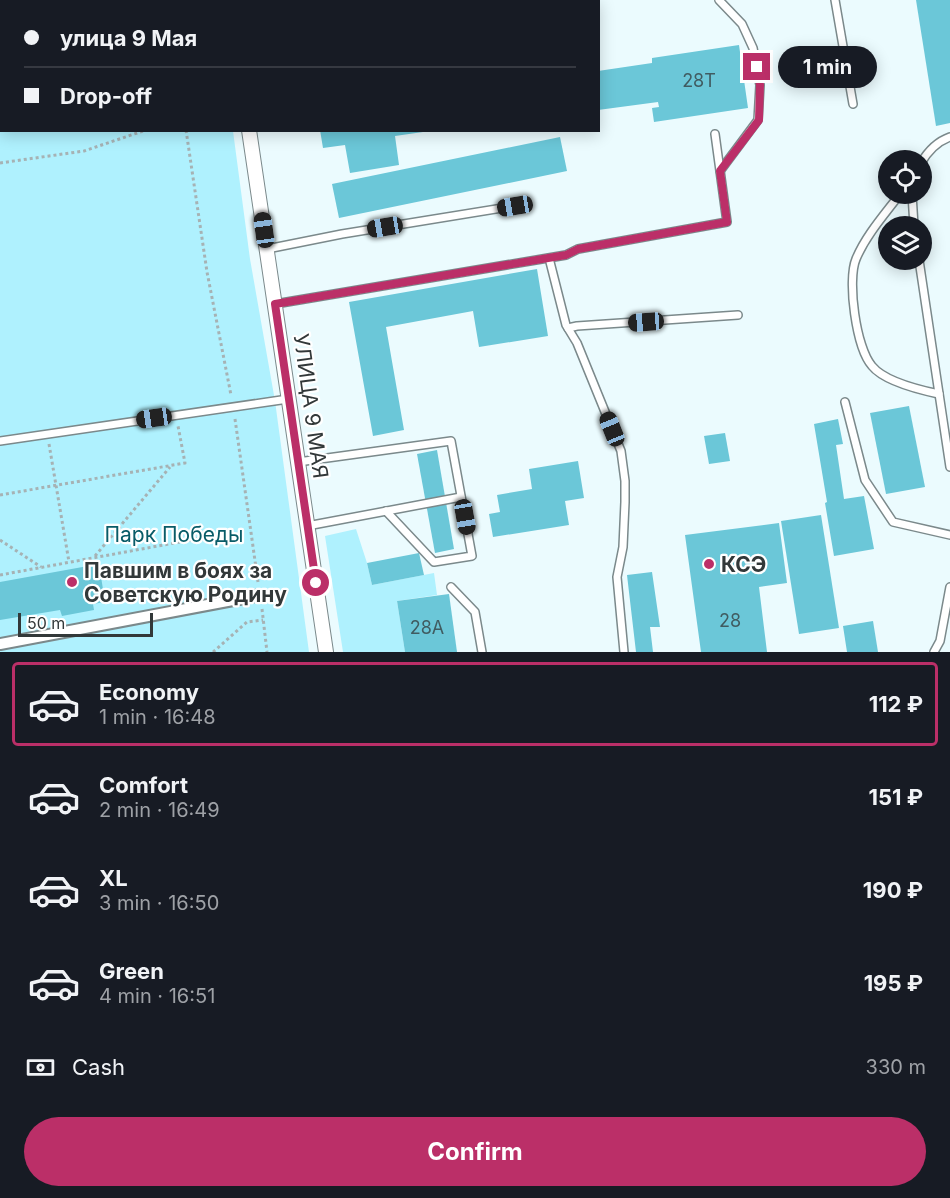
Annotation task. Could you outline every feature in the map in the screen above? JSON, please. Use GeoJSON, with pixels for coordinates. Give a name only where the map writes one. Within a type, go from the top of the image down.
{"type":"FeatureCollection","features":[{"type":"Feature","properties":{"kind":"street","name":"УЛИЦА 9 МАЯ"},"geometry":{"type":"LineString","coordinates":[[249,132],[326,652]]}},
{"type":"Feature","properties":{"kind":"street"},"geometry":{"type":"LineString","coordinates":[[0,644],[260,595]]}},
{"type":"Feature","properties":{"kind":"lane"},"geometry":{"type":"LineString","coordinates":[[719,0],[742,24],[753,48],[760,85],[759,120],[720,171]]}},
{"type":"Feature","properties":{"kind":"lane"},"geometry":{"type":"LineString","coordinates":[[834,0],[854,104]]}},
{"type":"Feature","properties":{"kind":"lane"},"geometry":{"type":"LineString","coordinates":[[275,304],[566,255],[578,249],[727,222],[715,134]]}},
{"type":"Feature","properties":{"kind":"lane"},"geometry":{"type":"LineString","coordinates":[[928,150],[950,137]]}},
{"type":"Feature","properties":{"kind":"lane"},"geometry":{"type":"LineString","coordinates":[[893,204],[864,244],[855,261],[853,279],[856,317],[863,349],[872,367],[894,381],[939,394]]}},
{"type":"Feature","properties":{"kind":"lane"},"geometry":{"type":"LineString","coordinates":[[267,249],[342,234],[515,206]]}},
{"type":"Feature","properties":{"kind":"lane"},"geometry":{"type":"LineString","coordinates":[[549,258],[568,328],[577,343],[621,451],[625,481],[623,547],[617,577],[624,652]]}},
{"type":"Feature","properties":{"kind":"lane"},"geometry":{"type":"LineString","coordinates":[[920,270],[950,467]]}},
{"type":"Feature","properties":{"kind":"lane"},"geometry":{"type":"LineString","coordinates":[[568,328],[738,315]]}},
{"type":"Feature","properties":{"kind":"lane"},"geometry":{"type":"LineString","coordinates":[[0,441],[289,399]]}},
{"type":"Feature","properties":{"kind":"lane"},"geometry":{"type":"LineString","coordinates":[[845,402],[865,480],[893,522],[950,535]]}},
{"type":"Feature","properties":{"kind":"lane"},"geometry":{"type":"LineString","coordinates":[[298,462],[451,441],[472,556],[435,562],[386,511]]}},
{"type":"Feature","properties":{"kind":"lane"},"geometry":{"type":"LineString","coordinates":[[307,526],[461,497]]}},
{"type":"Feature","properties":{"kind":"lane"},"geometry":{"type":"LineString","coordinates":[[451,587],[475,612],[482,652]]}},
{"type":"Feature","properties":{"kind":"lane"},"geometry":{"type":"LineString","coordinates":[[934,652],[940,642],[950,587]]}},
{"type":"Feature","properties":{"kind":"path"},"geometry":{"type":"LineString","coordinates":[[0,163],[84,151],[140,132]]}},
{"type":"Feature","properties":{"kind":"path"},"geometry":{"type":"LineString","coordinates":[[186,132],[207,272],[234,406],[267,652]]}},
{"type":"Feature","properties":{"kind":"path"},"geometry":{"type":"LineString","coordinates":[[0,495],[185,463],[176,415]]}},
{"type":"Feature","properties":{"kind":"path"},"geometry":{"type":"LineString","coordinates":[[47,434],[69,562]]}},
{"type":"Feature","properties":{"kind":"path"},"geometry":{"type":"LineString","coordinates":[[94,558],[171,466]]}},
{"type":"Feature","properties":{"kind":"path"},"geometry":{"type":"LineString","coordinates":[[0,575],[218,535]]}},
{"type":"Feature","properties":{"kind":"path"},"geometry":{"type":"LineString","coordinates":[[0,540],[41,567]]}},
{"type":"Feature","properties":{"kind":"path"},"geometry":{"type":"LineString","coordinates":[[213,652],[247,622],[263,620]]}},
{"type":"Feature","properties":{"kind":"green space","name":"Парк Победы"},"geometry":{"type":"Polygon","coordinates":[[[0,132],[233,132],[250,259],[275,401],[309,652],[0,652],[0,132]]]}},
{"type":"Feature","properties":{"kind":"green space"},"geometry":{"type":"Polygon","coordinates":[[[356,529],[372,585],[434,573],[437,595],[397,601],[405,652],[343,652],[325,536],[356,529]]]}},
{"type":"Feature","properties":{"kind":"building"},"geometry":{"type":"Polygon","coordinates":[[[916,0],[950,0],[950,123],[936,126],[916,0]]]}},
{"type":"Feature","properties":{"kind":"building"},"geometry":{"type":"Polygon","coordinates":[[[739,45],[748,108],[654,122],[652,108],[659,107],[658,102],[600,110],[600,71],[652,63],[652,58],[739,45]]]}},
{"type":"Feature","properties":{"kind":"building"},"geometry":{"type":"Polygon","coordinates":[[[320,132],[423,132],[395,136],[399,165],[350,173],[345,145],[323,148],[320,132]]]}},
{"type":"Feature","properties":{"kind":"building"},"geometry":{"type":"Polygon","coordinates":[[[560,137],[567,171],[339,218],[332,184],[560,137]]]}},
{"type":"Feature","properties":{"kind":"building"},"geometry":{"type":"Polygon","coordinates":[[[537,269],[548,336],[479,347],[473,311],[386,327],[404,430],[373,436],[349,302],[537,269]]]}},
{"type":"Feature","properties":{"kind":"building"},"geometry":{"type":"Polygon","coordinates":[[[909,406],[925,487],[886,494],[870,413],[909,406]]]}},
{"type":"Feature","properties":{"kind":"building"},"geometry":{"type":"Polygon","coordinates":[[[838,419],[843,444],[836,445],[844,499],[864,496],[874,549],[834,556],[814,424],[838,419]]]}},
{"type":"Feature","properties":{"kind":"building"},"geometry":{"type":"Polygon","coordinates":[[[725,433],[730,461],[709,464],[704,436],[725,433]]]}},
{"type":"Feature","properties":{"kind":"building"},"geometry":{"type":"Polygon","coordinates":[[[437,450],[454,549],[435,553],[417,454],[437,450]]]}},
{"type":"Feature","properties":{"kind":"building"},"geometry":{"type":"Polygon","coordinates":[[[578,461],[584,498],[565,501],[569,525],[493,537],[489,514],[500,512],[497,495],[532,489],[529,469],[578,461]]]}},
{"type":"Feature","properties":{"kind":"building"},"geometry":{"type":"Polygon","coordinates":[[[821,515],[839,628],[799,634],[781,521],[821,515]]]}},
{"type":"Feature","properties":{"kind":"building"},"geometry":{"type":"Polygon","coordinates":[[[779,523],[787,583],[759,587],[767,652],[701,652],[685,535],[779,523]]]}},
{"type":"Feature","properties":{"kind":"building"},"geometry":{"type":"Polygon","coordinates":[[[419,553],[424,575],[372,585],[367,563],[419,553]]]}},
{"type":"Feature","properties":{"kind":"building"},"geometry":{"type":"Polygon","coordinates":[[[99,564],[105,602],[93,604],[94,610],[62,616],[60,610],[0,620],[0,582],[99,564]]]}},
{"type":"Feature","properties":{"kind":"building"},"geometry":{"type":"Polygon","coordinates":[[[652,572],[660,627],[650,627],[653,652],[636,652],[627,575],[652,572]]]}},
{"type":"Feature","properties":{"kind":"building"},"geometry":{"type":"Polygon","coordinates":[[[449,594],[457,652],[405,652],[397,601],[449,594]]]}},
{"type":"Feature","properties":{"kind":"building"},"geometry":{"type":"Polygon","coordinates":[[[873,621],[878,652],[847,652],[843,626],[873,621]]]}},
{"type":"Feature","properties":{"kind":"place","name":"КСЭ"},"geometry":{"type":"Point","coordinates":[709,564]}},
{"type":"Feature","properties":{"kind":"place","name":"Павшим в боях за Советскую Родину"},"geometry":{"type":"Point","coordinates":[72,582]}},
{"type":"Feature","properties":{"kind":"route"},"geometry":{"type":"LineString","coordinates":[[316,583],[275,304],[566,255],[578,249],[727,222],[720,171],[759,120],[760,85],[757,67]]}}]}
